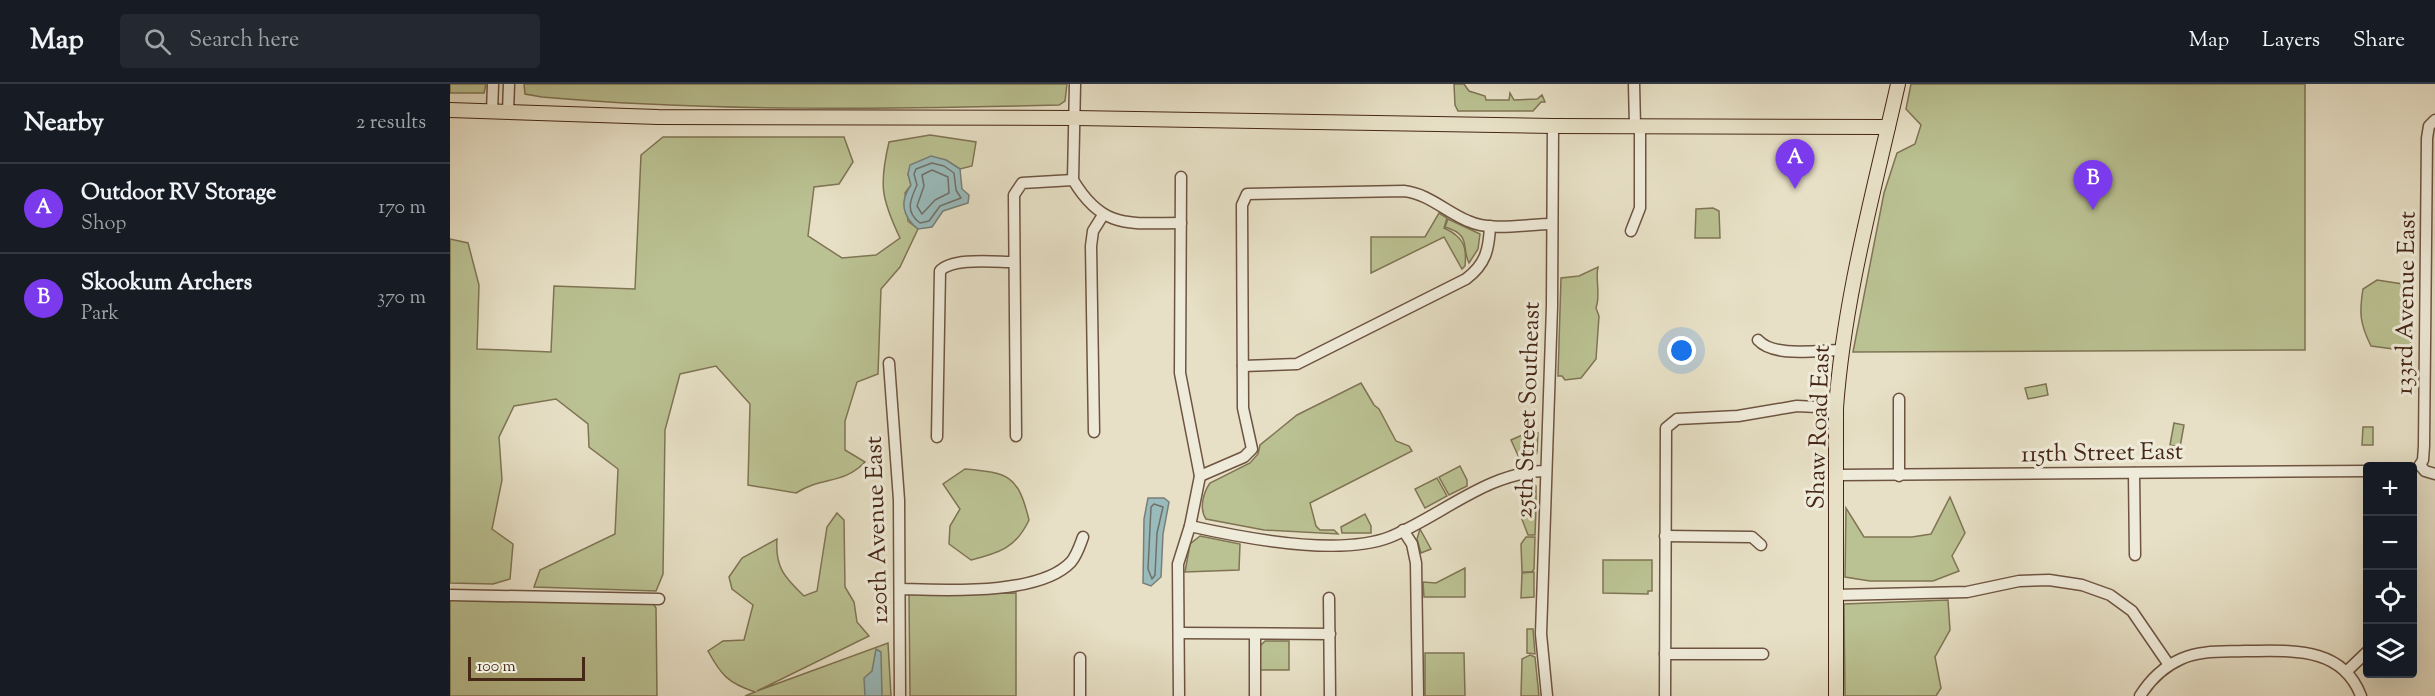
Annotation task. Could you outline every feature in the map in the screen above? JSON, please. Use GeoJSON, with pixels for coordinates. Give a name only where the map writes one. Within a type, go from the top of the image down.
{"type":"FeatureCollection","features":[{"type":"Feature","properties":{"kind":"main road","name":"Shaw Road East"},"geometry":{"type":"LineString","coordinates":[[1836,696],[1835,595],[1838,475],[1836,408],[1841,350],[1898,84]]}},
{"type":"Feature","properties":{"kind":"main road"},"geometry":{"type":"LineString","coordinates":[[450,110],[658,117],[1075,117],[1553,126],[1888,128]]}},
{"type":"Feature","properties":{"kind":"street"},"geometry":{"type":"LineString","coordinates":[[492,112],[493,84]]}},
{"type":"Feature","properties":{"kind":"street"},"geometry":{"type":"LineString","coordinates":[[508,112],[509,84]]}},
{"type":"Feature","properties":{"kind":"street"},"geometry":{"type":"LineString","coordinates":[[1075,84],[1073,180],[1089,202],[1103,215],[1125,222],[1181,223]]}},
{"type":"Feature","properties":{"kind":"street"},"geometry":{"type":"LineString","coordinates":[[1630,231],[1640,208],[1634,84]]}},
{"type":"Feature","properties":{"kind":"street","name":"133rd Avenue East"},"geometry":{"type":"LineString","coordinates":[[2417,466],[2423,460],[2424,446],[2431,181],[2427,138],[2433,122]]}},
{"type":"Feature","properties":{"kind":"street","name":"25th Street Southeast"},"geometry":{"type":"LineString","coordinates":[[1546,696],[1541,634],[1553,126]]}},
{"type":"Feature","properties":{"kind":"street"},"geometry":{"type":"LineString","coordinates":[[1179,696],[1178,556],[1190,526],[1200,476],[1181,380],[1181,177]]}},
{"type":"Feature","properties":{"kind":"street"},"geometry":{"type":"LineString","coordinates":[[1016,436],[1013,262],[1016,190],[1022,183],[1073,180]]}},
{"type":"Feature","properties":{"kind":"street"},"geometry":{"type":"LineString","coordinates":[[1200,476],[1244,457],[1252,448],[1243,416],[1242,205],[1247,195],[1404,191],[1421,194],[1468,222],[1490,226],[1552,224]]}},
{"type":"Feature","properties":{"kind":"street"},"geometry":{"type":"LineString","coordinates":[[1094,432],[1091,246],[1093,231],[1103,215]]}},
{"type":"Feature","properties":{"kind":"street"},"geometry":{"type":"LineString","coordinates":[[1243,366],[1297,364],[1467,279],[1475,272],[1487,254],[1490,226]]}},
{"type":"Feature","properties":{"kind":"street"},"geometry":{"type":"LineString","coordinates":[[937,437],[940,271],[955,262],[1013,262]]}},
{"type":"Feature","properties":{"kind":"street"},"geometry":{"type":"LineString","coordinates":[[1758,340],[1765,347],[1776,351],[1841,350]]}},
{"type":"Feature","properties":{"kind":"street","name":"120th Avenue East"},"geometry":{"type":"LineString","coordinates":[[889,363],[899,500],[900,696]]}},
{"type":"Feature","properties":{"kind":"street"},"geometry":{"type":"LineString","coordinates":[[1899,399],[1899,476]]}},
{"type":"Feature","properties":{"kind":"street"},"geometry":{"type":"LineString","coordinates":[[1665,696],[1666,435],[1669,424],[1677,419],[1738,416],[1777,408],[1836,408]]}},
{"type":"Feature","properties":{"kind":"street","name":"133rd Avenue East"},"geometry":{"type":"LineString","coordinates":[[2417,467],[2435,474]]}},
{"type":"Feature","properties":{"kind":"street"},"geometry":{"type":"LineString","coordinates":[[1190,526],[1256,539],[1346,544],[1376,542],[1513,474],[1546,471]]}},
{"type":"Feature","properties":{"kind":"street","name":"115th Street East"},"geometry":{"type":"LineString","coordinates":[[1838,475],[2363,471]]}},
{"type":"Feature","properties":{"kind":"street"},"geometry":{"type":"LineString","coordinates":[[2134,473],[2135,555]]}},
{"type":"Feature","properties":{"kind":"street"},"geometry":{"type":"LineString","coordinates":[[1403,530],[1412,544],[1416,563],[1418,696]]}},
{"type":"Feature","properties":{"kind":"street"},"geometry":{"type":"LineString","coordinates":[[1665,536],[1752,537],[1761,546]]}},
{"type":"Feature","properties":{"kind":"street"},"geometry":{"type":"LineString","coordinates":[[900,589],[978,588],[1037,580],[1056,572],[1072,561],[1083,537]]}},
{"type":"Feature","properties":{"kind":"street"},"geometry":{"type":"LineString","coordinates":[[1835,595],[1967,592],[2019,581],[2049,580],[2082,585],[2110,596],[2132,611],[2169,665]]}},
{"type":"Feature","properties":{"kind":"street"},"geometry":{"type":"LineString","coordinates":[[450,595],[659,599]]}},
{"type":"Feature","properties":{"kind":"street"},"geometry":{"type":"LineString","coordinates":[[1329,598],[1330,696]]}},
{"type":"Feature","properties":{"kind":"street"},"geometry":{"type":"LineString","coordinates":[[1179,633],[1330,634]]}},
{"type":"Feature","properties":{"kind":"street"},"geometry":{"type":"LineString","coordinates":[[1255,634],[1255,696]]}},
{"type":"Feature","properties":{"kind":"street"},"geometry":{"type":"LineString","coordinates":[[2140,696],[2151,680],[2169,665],[2202,653],[2300,651],[2322,656],[2346,672],[2361,696]]}},
{"type":"Feature","properties":{"kind":"street"},"geometry":{"type":"LineString","coordinates":[[1665,654],[1763,654]]}},
{"type":"Feature","properties":{"kind":"street"},"geometry":{"type":"LineString","coordinates":[[2346,672],[2363,655]]}},
{"type":"Feature","properties":{"kind":"street"},"geometry":{"type":"LineString","coordinates":[[1080,658],[1080,696]]}},
{"type":"Feature","properties":{"kind":"green space"},"geometry":{"type":"Polygon","coordinates":[[[450,84],[486,84],[484,93],[450,93],[450,84]]]}},
{"type":"Feature","properties":{"kind":"green space"},"geometry":{"type":"Polygon","coordinates":[[[524,84],[1067,84],[1065,101],[1059,105],[865,108],[735,107],[606,102],[525,94],[524,84]]]}},
{"type":"Feature","properties":{"kind":"green space"},"geometry":{"type":"Polygon","coordinates":[[[1454,84],[1464,84],[1469,91],[1485,96],[1486,100],[1509,100],[1510,93],[1514,100],[1537,99],[1542,95],[1545,102],[1541,102],[1533,111],[1458,111],[1455,105],[1454,84]]]}},
{"type":"Feature","properties":{"kind":"green space"},"geometry":{"type":"Polygon","coordinates":[[[1911,84],[2305,84],[2305,350],[1853,352],[1884,193],[1897,153],[1915,144],[1921,125],[1906,109],[1911,84]]]}},
{"type":"Feature","properties":{"kind":"green space"},"geometry":{"type":"Polygon","coordinates":[[[930,135],[976,142],[972,166],[960,169],[946,160],[908,174],[911,185],[905,193],[908,221],[918,229],[900,267],[881,289],[878,374],[857,382],[845,421],[845,450],[865,462],[849,474],[815,484],[796,493],[748,485],[750,404],[716,366],[680,374],[665,430],[663,574],[656,591],[534,587],[540,570],[615,534],[618,469],[589,447],[588,424],[556,399],[514,406],[499,437],[502,480],[492,529],[513,544],[510,579],[493,584],[450,583],[450,239],[468,243],[479,285],[477,349],[551,352],[554,286],[635,289],[641,155],[663,137],[844,137],[853,162],[839,184],[814,187],[808,236],[842,258],[876,255],[900,238],[889,212],[884,191],[884,170],[889,142],[930,135]]]}},
{"type":"Feature","properties":{"kind":"green space"},"geometry":{"type":"Polygon","coordinates":[[[1713,208],[1719,211],[1720,238],[1695,238],[1696,209],[1713,208]]]}},
{"type":"Feature","properties":{"kind":"green space"},"geometry":{"type":"Polygon","coordinates":[[[1439,213],[1447,218],[1444,228],[1456,235],[1463,243],[1465,266],[1462,269],[1444,237],[1371,273],[1371,237],[1425,237],[1439,213]]]}},
{"type":"Feature","properties":{"kind":"green space"},"geometry":{"type":"Polygon","coordinates":[[[1448,219],[1480,234],[1478,249],[1469,263],[1462,238],[1453,230],[1445,227],[1448,219]]]}},
{"type":"Feature","properties":{"kind":"green space"},"geometry":{"type":"Polygon","coordinates":[[[1598,267],[1596,308],[1599,316],[1596,359],[1581,378],[1565,380],[1562,376],[1558,376],[1561,278],[1579,276],[1598,267]]]}},
{"type":"Feature","properties":{"kind":"green space"},"geometry":{"type":"Polygon","coordinates":[[[2377,280],[2409,285],[2411,345],[2401,350],[2371,346],[2365,331],[2361,312],[2363,289],[2377,280]]]}},
{"type":"Feature","properties":{"kind":"green space"},"geometry":{"type":"Polygon","coordinates":[[[1361,383],[1374,405],[1379,409],[1396,441],[1409,446],[1412,451],[1310,503],[1316,526],[1320,530],[1334,530],[1338,534],[1264,530],[1206,519],[1203,501],[1210,483],[1250,463],[1258,454],[1260,445],[1297,415],[1361,383]]]}},
{"type":"Feature","properties":{"kind":"green space"},"geometry":{"type":"Polygon","coordinates":[[[2046,384],[2048,395],[2028,399],[2025,388],[2046,384]]]}},
{"type":"Feature","properties":{"kind":"green space"},"geometry":{"type":"Polygon","coordinates":[[[2174,423],[2184,425],[2180,447],[2170,445],[2174,423]]]}},
{"type":"Feature","properties":{"kind":"green space"},"geometry":{"type":"Polygon","coordinates":[[[2363,427],[2373,427],[2373,445],[2362,445],[2363,427]]]}},
{"type":"Feature","properties":{"kind":"green space"},"geometry":{"type":"Polygon","coordinates":[[[1529,432],[1538,433],[1537,453],[1528,462],[1521,462],[1511,440],[1529,432]]]}},
{"type":"Feature","properties":{"kind":"green space"},"geometry":{"type":"Polygon","coordinates":[[[1460,466],[1467,480],[1467,486],[1449,495],[1439,477],[1460,466]]]}},
{"type":"Feature","properties":{"kind":"green space"},"geometry":{"type":"Polygon","coordinates":[[[965,469],[992,472],[1009,479],[1021,494],[1029,520],[1018,537],[1006,548],[971,560],[949,544],[950,526],[960,509],[943,484],[965,469]]]}},
{"type":"Feature","properties":{"kind":"green space"},"geometry":{"type":"Polygon","coordinates":[[[1437,478],[1447,496],[1425,508],[1415,489],[1437,478]]]}},
{"type":"Feature","properties":{"kind":"green space"},"geometry":{"type":"Polygon","coordinates":[[[1522,479],[1528,479],[1536,486],[1536,500],[1530,501],[1530,495],[1522,479]]]}},
{"type":"Feature","properties":{"kind":"green space"},"geometry":{"type":"Polygon","coordinates":[[[1950,497],[1965,533],[1952,556],[1959,571],[1933,581],[1870,581],[1845,577],[1846,508],[1864,537],[1912,537],[1931,534],[1950,497]]]}},
{"type":"Feature","properties":{"kind":"green space"},"geometry":{"type":"Polygon","coordinates":[[[1536,509],[1535,535],[1528,535],[1520,514],[1536,509]]]}},
{"type":"Feature","properties":{"kind":"green space"},"geometry":{"type":"Polygon","coordinates":[[[837,513],[844,520],[845,587],[854,602],[857,622],[869,636],[757,691],[888,643],[891,696],[745,696],[755,692],[726,677],[708,651],[723,641],[744,640],[753,605],[732,589],[729,577],[742,558],[777,539],[779,564],[786,577],[804,596],[817,591],[827,527],[837,513]]]}},
{"type":"Feature","properties":{"kind":"green space"},"geometry":{"type":"Polygon","coordinates":[[[1365,514],[1371,526],[1371,533],[1342,533],[1341,527],[1365,514]]]}},
{"type":"Feature","properties":{"kind":"green space"},"geometry":{"type":"Polygon","coordinates":[[[1420,529],[1431,549],[1421,553],[1417,539],[1420,529]]]}},
{"type":"Feature","properties":{"kind":"green space"},"geometry":{"type":"Polygon","coordinates":[[[1200,536],[1240,544],[1239,570],[1185,572],[1190,544],[1200,536]]]}},
{"type":"Feature","properties":{"kind":"green space"},"geometry":{"type":"Polygon","coordinates":[[[1526,537],[1535,537],[1532,572],[1522,572],[1521,544],[1526,537]]]}},
{"type":"Feature","properties":{"kind":"green space"},"geometry":{"type":"Polygon","coordinates":[[[1603,560],[1652,560],[1652,591],[1648,591],[1648,594],[1603,593],[1603,560]]]}},
{"type":"Feature","properties":{"kind":"green space"},"geometry":{"type":"Polygon","coordinates":[[[1465,568],[1465,597],[1424,597],[1423,582],[1436,583],[1465,568]]]}},
{"type":"Feature","properties":{"kind":"green space"},"geometry":{"type":"Polygon","coordinates":[[[1534,572],[1534,597],[1521,598],[1522,573],[1534,572]]]}},
{"type":"Feature","properties":{"kind":"green space"},"geometry":{"type":"Polygon","coordinates":[[[1016,593],[1016,696],[910,696],[909,594],[1016,593]]]}},
{"type":"Feature","properties":{"kind":"green space"},"geometry":{"type":"Polygon","coordinates":[[[450,599],[652,602],[656,608],[657,696],[450,696],[450,599]]]}},
{"type":"Feature","properties":{"kind":"green space"},"geometry":{"type":"Polygon","coordinates":[[[1948,600],[1950,630],[1935,657],[1941,688],[1936,696],[1845,696],[1844,604],[1948,600]]]}},
{"type":"Feature","properties":{"kind":"green space"},"geometry":{"type":"Polygon","coordinates":[[[1527,629],[1533,629],[1535,654],[1527,653],[1527,629]]]}},
{"type":"Feature","properties":{"kind":"green space"},"geometry":{"type":"Polygon","coordinates":[[[1265,641],[1289,641],[1289,670],[1260,670],[1260,646],[1265,641]]]}},
{"type":"Feature","properties":{"kind":"green space"},"geometry":{"type":"Polygon","coordinates":[[[1425,653],[1464,653],[1465,696],[1425,696],[1425,653]]]}},
{"type":"Feature","properties":{"kind":"green space"},"geometry":{"type":"Polygon","coordinates":[[[1530,655],[1535,657],[1539,696],[1521,696],[1522,659],[1530,655]]]}},
{"type":"Feature","properties":{"kind":"water"},"geometry":{"type":"Polygon","coordinates":[[[931,156],[946,160],[960,169],[962,189],[969,195],[968,203],[943,211],[932,227],[918,229],[908,219],[904,209],[905,197],[911,185],[908,174],[910,165],[931,156]]]}},
{"type":"Feature","properties":{"kind":"water"},"geometry":{"type":"Polygon","coordinates":[[[1148,498],[1164,498],[1169,502],[1163,534],[1161,577],[1151,586],[1143,583],[1144,519],[1148,498]]]}},
{"type":"Feature","properties":{"kind":"water"},"geometry":{"type":"Polygon","coordinates":[[[876,649],[881,652],[882,696],[865,696],[864,678],[872,671],[876,649]]]}},
{"type":"Feature","properties":{"kind":"place","name":"Outdoor RV Storage"},"geometry":{"type":"Point","coordinates":[1795,189]}},
{"type":"Feature","properties":{"kind":"place","name":"Skookum Archers"},"geometry":{"type":"Point","coordinates":[2093,210]}}]}
